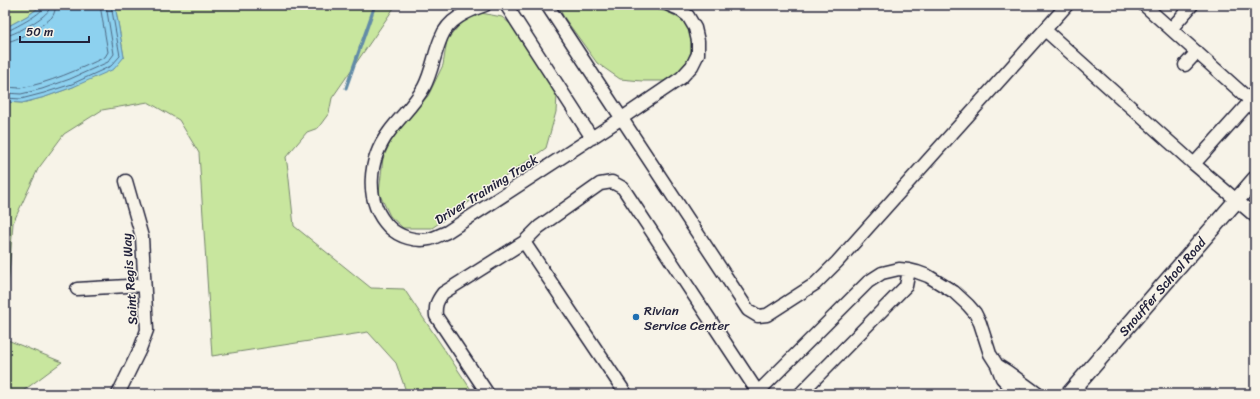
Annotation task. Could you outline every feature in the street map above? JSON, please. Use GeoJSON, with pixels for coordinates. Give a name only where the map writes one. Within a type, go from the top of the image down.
{"type":"FeatureCollection","features":[{"type":"Feature","properties":{"kind":"main road","name":"Snouffer School Road"},"geometry":{"type":"LineString","coordinates":[[1069,394],[1255,179]]}},
{"type":"Feature","properties":{"kind":"street","name":"Driver Training Track"},"geometry":{"type":"LineString","coordinates":[[485,5],[468,11],[448,26],[441,37],[431,71],[424,87],[415,102],[388,132],[379,148],[373,167],[371,183],[373,199],[376,210],[382,220],[392,230],[402,236],[416,239],[429,239],[454,228],[681,78],[692,66],[698,54],[698,42],[695,28],[688,16],[679,9],[669,5]]}},
{"type":"Feature","properties":{"kind":"street"},"geometry":{"type":"LineString","coordinates":[[506,5],[592,138]]}},
{"type":"Feature","properties":{"kind":"street"},"geometry":{"type":"LineString","coordinates":[[547,5],[748,310],[758,316],[767,316],[816,284],[1067,5]]}},
{"type":"Feature","properties":{"kind":"street"},"geometry":{"type":"LineString","coordinates":[[1144,5],[1197,52],[1253,98],[1194,164]]}},
{"type":"Feature","properties":{"kind":"street"},"geometry":{"type":"LineString","coordinates":[[1171,29],[1192,5]]}},
{"type":"Feature","properties":{"kind":"street"},"geometry":{"type":"LineString","coordinates":[[1045,30],[1194,164],[1255,216]]}},
{"type":"Feature","properties":{"kind":"street"},"geometry":{"type":"LineString","coordinates":[[1185,65],[1197,52]]}},
{"type":"Feature","properties":{"kind":"street","name":"Saint Regis Way"},"geometry":{"type":"LineString","coordinates":[[118,394],[140,349],[147,330],[142,237],[126,181]]}},
{"type":"Feature","properties":{"kind":"street"},"geometry":{"type":"LineString","coordinates":[[488,394],[436,316],[435,307],[437,300],[443,292],[524,242],[539,227],[600,184],[612,182],[623,188],[757,393],[868,282],[882,273],[899,269],[909,270],[928,276],[954,292],[968,305],[980,323],[990,354],[997,365],[1002,378],[1017,394]]}},
{"type":"Feature","properties":{"kind":"street"},"geometry":{"type":"LineString","coordinates":[[524,242],[626,394]]}},
{"type":"Feature","properties":{"kind":"street"},"geometry":{"type":"LineString","coordinates":[[800,394],[906,286],[909,270]]}},
{"type":"Feature","properties":{"kind":"street"},"geometry":{"type":"LineString","coordinates":[[77,290],[144,285]]}},
{"type":"Feature","properties":{"kind":"street"},"geometry":{"type":"LineString","coordinates":[[997,365],[1038,394]]}},
{"type":"Feature","properties":{"kind":"green space"},"geometry":{"type":"Polygon","coordinates":[[[5,5],[43,5],[5,28],[5,5]]]}},
{"type":"Feature","properties":{"kind":"green space"},"geometry":{"type":"Polygon","coordinates":[[[115,5],[396,5],[332,98],[329,113],[318,128],[307,132],[286,157],[294,226],[371,288],[404,289],[474,394],[407,394],[396,363],[368,332],[212,356],[199,153],[179,120],[148,102],[102,110],[64,134],[38,169],[13,223],[5,326],[5,102],[22,103],[73,87],[124,57],[115,5]]]}},
{"type":"Feature","properties":{"kind":"green space"},"geometry":{"type":"Polygon","coordinates":[[[558,5],[638,5],[668,12],[682,20],[691,33],[692,49],[687,61],[677,73],[664,81],[620,79],[597,63],[563,16],[558,5]]]}},
{"type":"Feature","properties":{"kind":"green space"},"geometry":{"type":"Polygon","coordinates":[[[481,13],[502,17],[516,29],[557,95],[556,112],[546,148],[432,228],[403,228],[390,216],[379,193],[383,158],[395,132],[428,96],[443,65],[447,40],[463,21],[481,13]]]}},
{"type":"Feature","properties":{"kind":"green space"},"geometry":{"type":"Polygon","coordinates":[[[5,339],[62,362],[19,394],[5,394],[5,339]]]}},
{"type":"Feature","properties":{"kind":"water"},"geometry":{"type":"Polygon","coordinates":[[[43,5],[115,5],[124,57],[114,69],[73,87],[22,103],[5,102],[5,28],[43,5]]]}},
{"type":"Feature","properties":{"kind":"waterway"},"geometry":{"type":"LineString","coordinates":[[346,88],[375,5]]}},
{"type":"Feature","properties":{"kind":"place","name":"Rivian Service Center"},"geometry":{"type":"Point","coordinates":[636,317]}}]}
